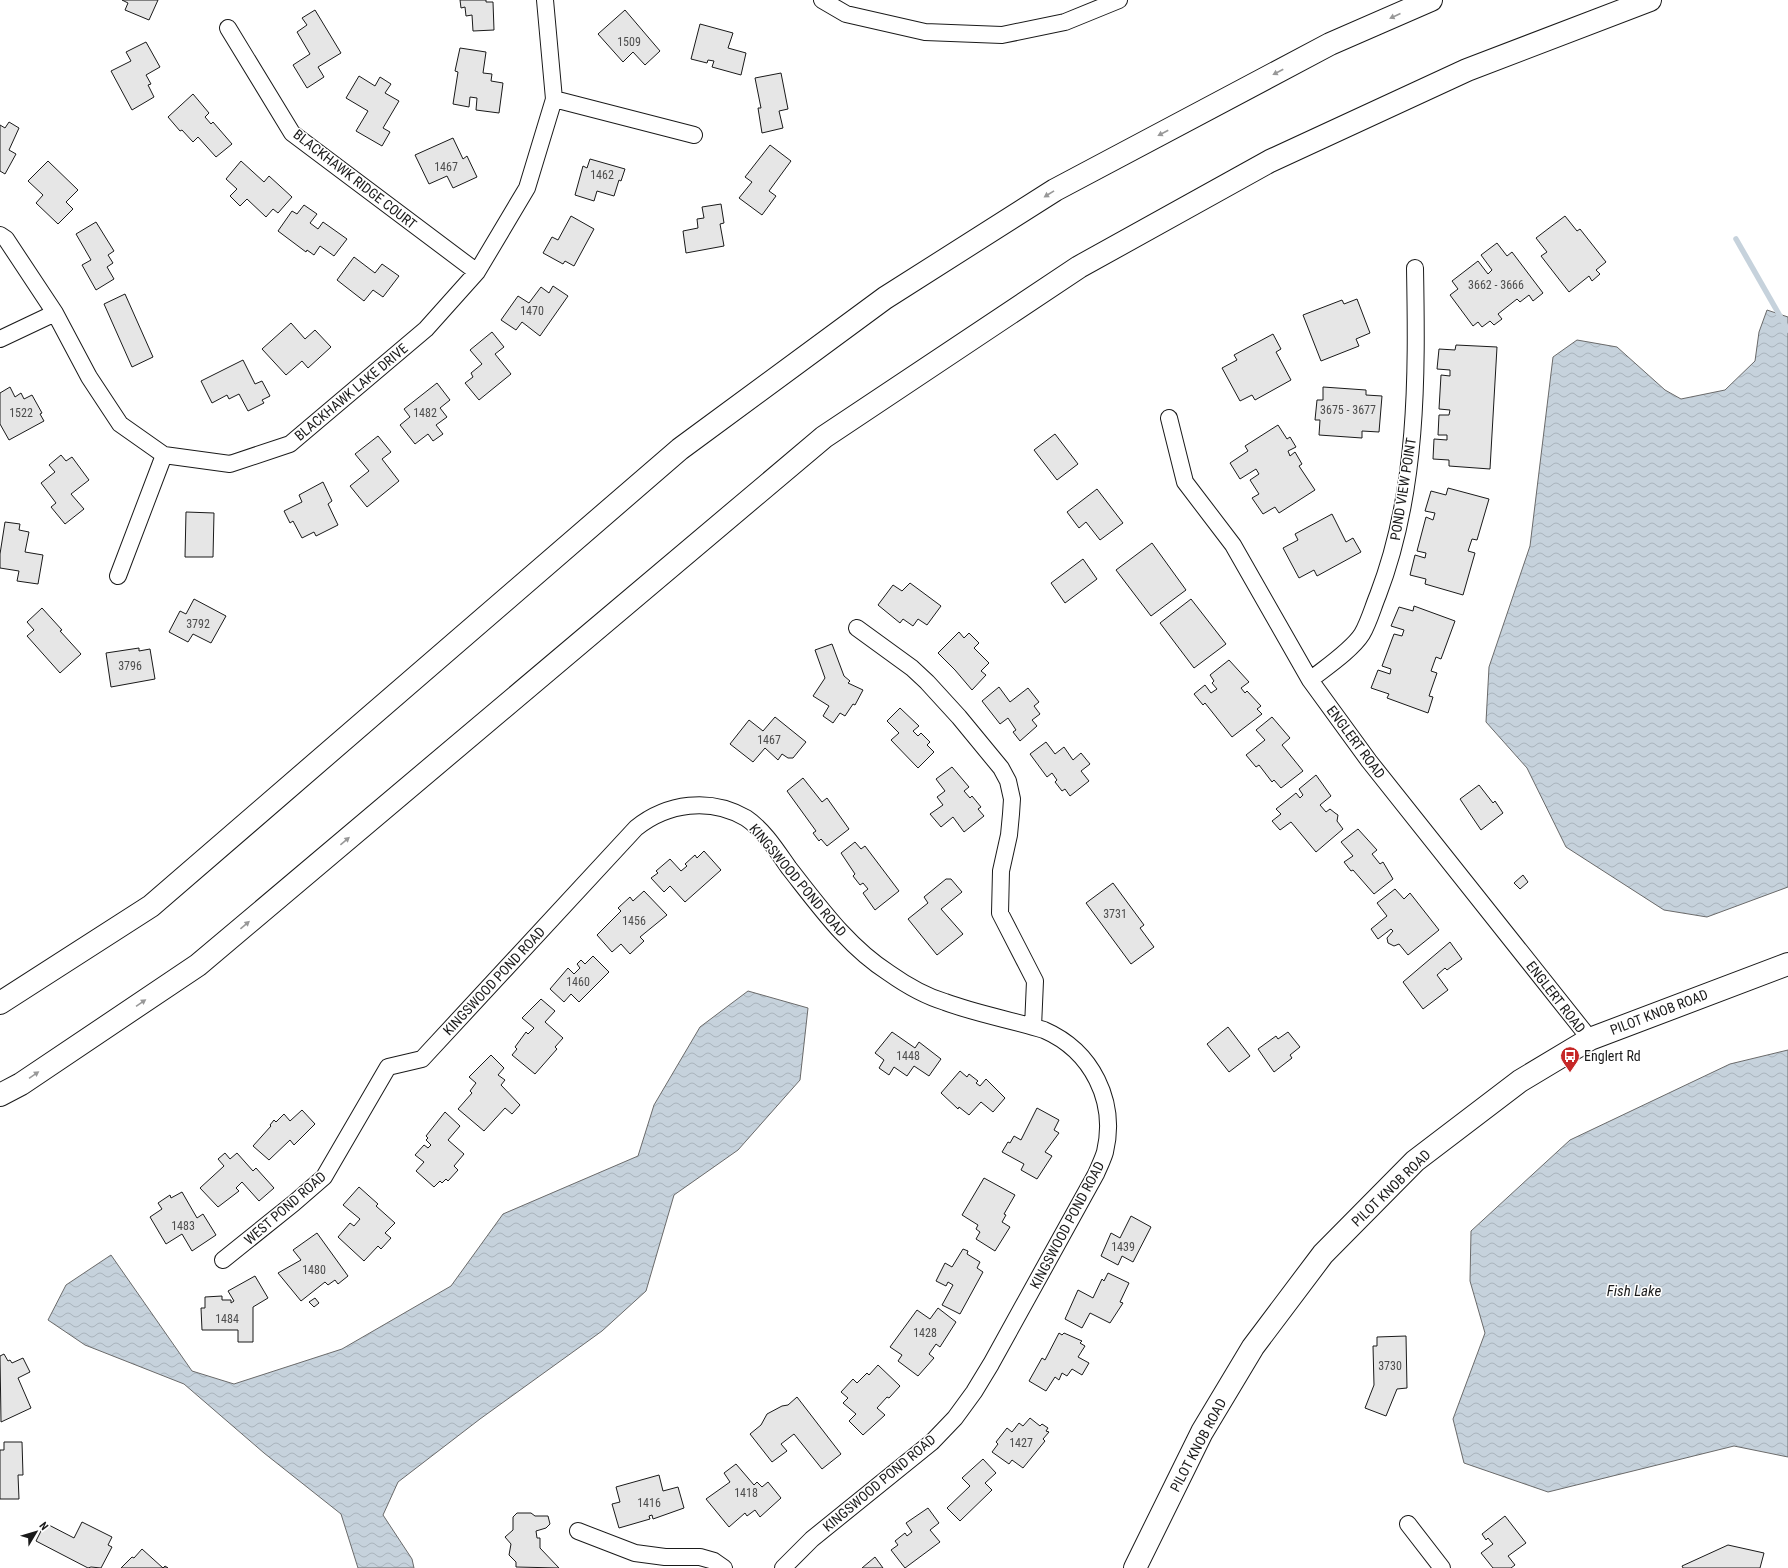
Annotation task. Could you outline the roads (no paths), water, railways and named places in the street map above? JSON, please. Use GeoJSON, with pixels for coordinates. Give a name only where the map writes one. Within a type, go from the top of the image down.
{"type":"FeatureCollection","features":[{"type":"Feature","properties":{"kind":"main road"},"geometry":{"type":"LineString","coordinates":[[0,1004],[152,906],[680,449],[885,298],[1055,190],[1330,44],[1431,0]]}},
{"type":"Feature","properties":{"kind":"main road"},"geometry":{"type":"LineString","coordinates":[[0,1095],[21,1084],[198,965],[824,437],[1066,275],[1270,161],[1467,70],[1650,0]]}},
{"type":"Feature","properties":{"kind":"main road","name":"PILOT KNOB ROAD"},"geometry":{"type":"LineString","coordinates":[[1135,1568],[1202,1432],[1253,1347],[1322,1254],[1415,1161],[1520,1081],[1590,1039],[1788,964]]}},
{"type":"Feature","properties":{"kind":"street","name":"BLACKHAWK LAKE DRIVE"},"geometry":{"type":"LineString","coordinates":[[0,235],[6,239],[55,313],[89,377],[120,424],[164,455],[230,464],[290,444],[426,329],[477,272],[527,188],[554,99],[546,0]]}},
{"type":"Feature","properties":{"kind":"street"},"geometry":{"type":"LineString","coordinates":[[822,0],[846,14],[925,32],[1002,35],[1065,22],[1119,0]]}},
{"type":"Feature","properties":{"kind":"street","name":"BLACKHAWK RIDGE COURT"},"geometry":{"type":"LineString","coordinates":[[228,28],[292,133],[477,272]]}},
{"type":"Feature","properties":{"kind":"street"},"geometry":{"type":"LineString","coordinates":[[554,99],[694,135]]}},
{"type":"Feature","properties":{"kind":"street","name":"POND VIEW POINT"},"geometry":{"type":"LineString","coordinates":[[1310,680],[1341,655],[1361,635],[1387,572],[1398,531],[1410,465],[1416,348],[1415,268]]}},
{"type":"Feature","properties":{"kind":"street"},"geometry":{"type":"LineString","coordinates":[[0,339],[55,313]]}},
{"type":"Feature","properties":{"kind":"street","name":"ENGLERT ROAD"},"geometry":{"type":"LineString","coordinates":[[1169,418],[1185,482],[1233,545],[1310,680],[1369,760],[1590,1039]]}},
{"type":"Feature","properties":{"kind":"street"},"geometry":{"type":"LineString","coordinates":[[118,576],[164,455]]}},
{"type":"Feature","properties":{"kind":"street"},"geometry":{"type":"LineString","coordinates":[[857,628],[912,668],[927,682],[959,717],[1001,768],[1008,781],[1012,799],[1009,835],[1001,871],[1000,913],[1035,981],[1033,1027]]}},
{"type":"Feature","properties":{"kind":"street","name":"KINGSWOOD POND ROAD"},"geometry":{"type":"LineString","coordinates":[[388,1067],[422,1059],[644,821],[661,812],[675,807],[690,805],[719,808],[747,819],[762,832],[825,915],[860,951],[888,973],[925,994],[945,1002],[1033,1027],[1055,1035],[1073,1048],[1089,1065],[1104,1096],[1108,1119],[1105,1153],[1096,1174],[974,1392],[955,1418],[932,1442],[812,1539],[783,1568]]}},
{"type":"Feature","properties":{"kind":"street","name":"WEST POND ROAD"},"geometry":{"type":"LineString","coordinates":[[223,1260],[324,1177],[388,1067]]}},
{"type":"Feature","properties":{"kind":"street"},"geometry":{"type":"LineString","coordinates":[[1408,1524],[1442,1568]]}},
{"type":"Feature","properties":{"kind":"street"},"geometry":{"type":"LineString","coordinates":[[578,1531],[635,1553],[665,1557],[700,1557],[714,1561],[724,1568]]}},
{"type":"Feature","properties":{"kind":"water"},"geometry":{"type":"Polygon","coordinates":[[[1767,310],[1788,317],[1788,887],[1707,917],[1664,910],[1566,847],[1527,768],[1486,722],[1489,667],[1530,546],[1553,357],[1577,340],[1617,347],[1665,390],[1681,399],[1725,390],[1755,361],[1759,332],[1767,310]]]}},
{"type":"Feature","properties":{"kind":"water"},"geometry":{"type":"Polygon","coordinates":[[[748,991],[808,1008],[800,1080],[738,1150],[674,1195],[646,1291],[602,1331],[480,1419],[398,1482],[383,1515],[412,1559],[414,1568],[358,1568],[341,1514],[264,1453],[184,1384],[85,1345],[48,1320],[66,1285],[111,1255],[192,1371],[234,1384],[342,1349],[451,1286],[503,1214],[638,1156],[654,1105],[700,1027],[748,991]]]}},
{"type":"Feature","properties":{"kind":"water","name":"Fish Lake"},"geometry":{"type":"Polygon","coordinates":[[[1788,1050],[1788,1457],[1734,1446],[1548,1492],[1464,1463],[1453,1419],[1485,1333],[1470,1281],[1471,1231],[1570,1140],[1730,1064],[1788,1050]]]}},
{"type":"Feature","properties":{"kind":"waterway"},"geometry":{"type":"LineString","coordinates":[[1736,239],[1788,330]]}},
{"type":"Feature","properties":{"kind":"place","name":"Englert Rd"},"geometry":{"type":"Point","coordinates":[1570,1073]}}]}
